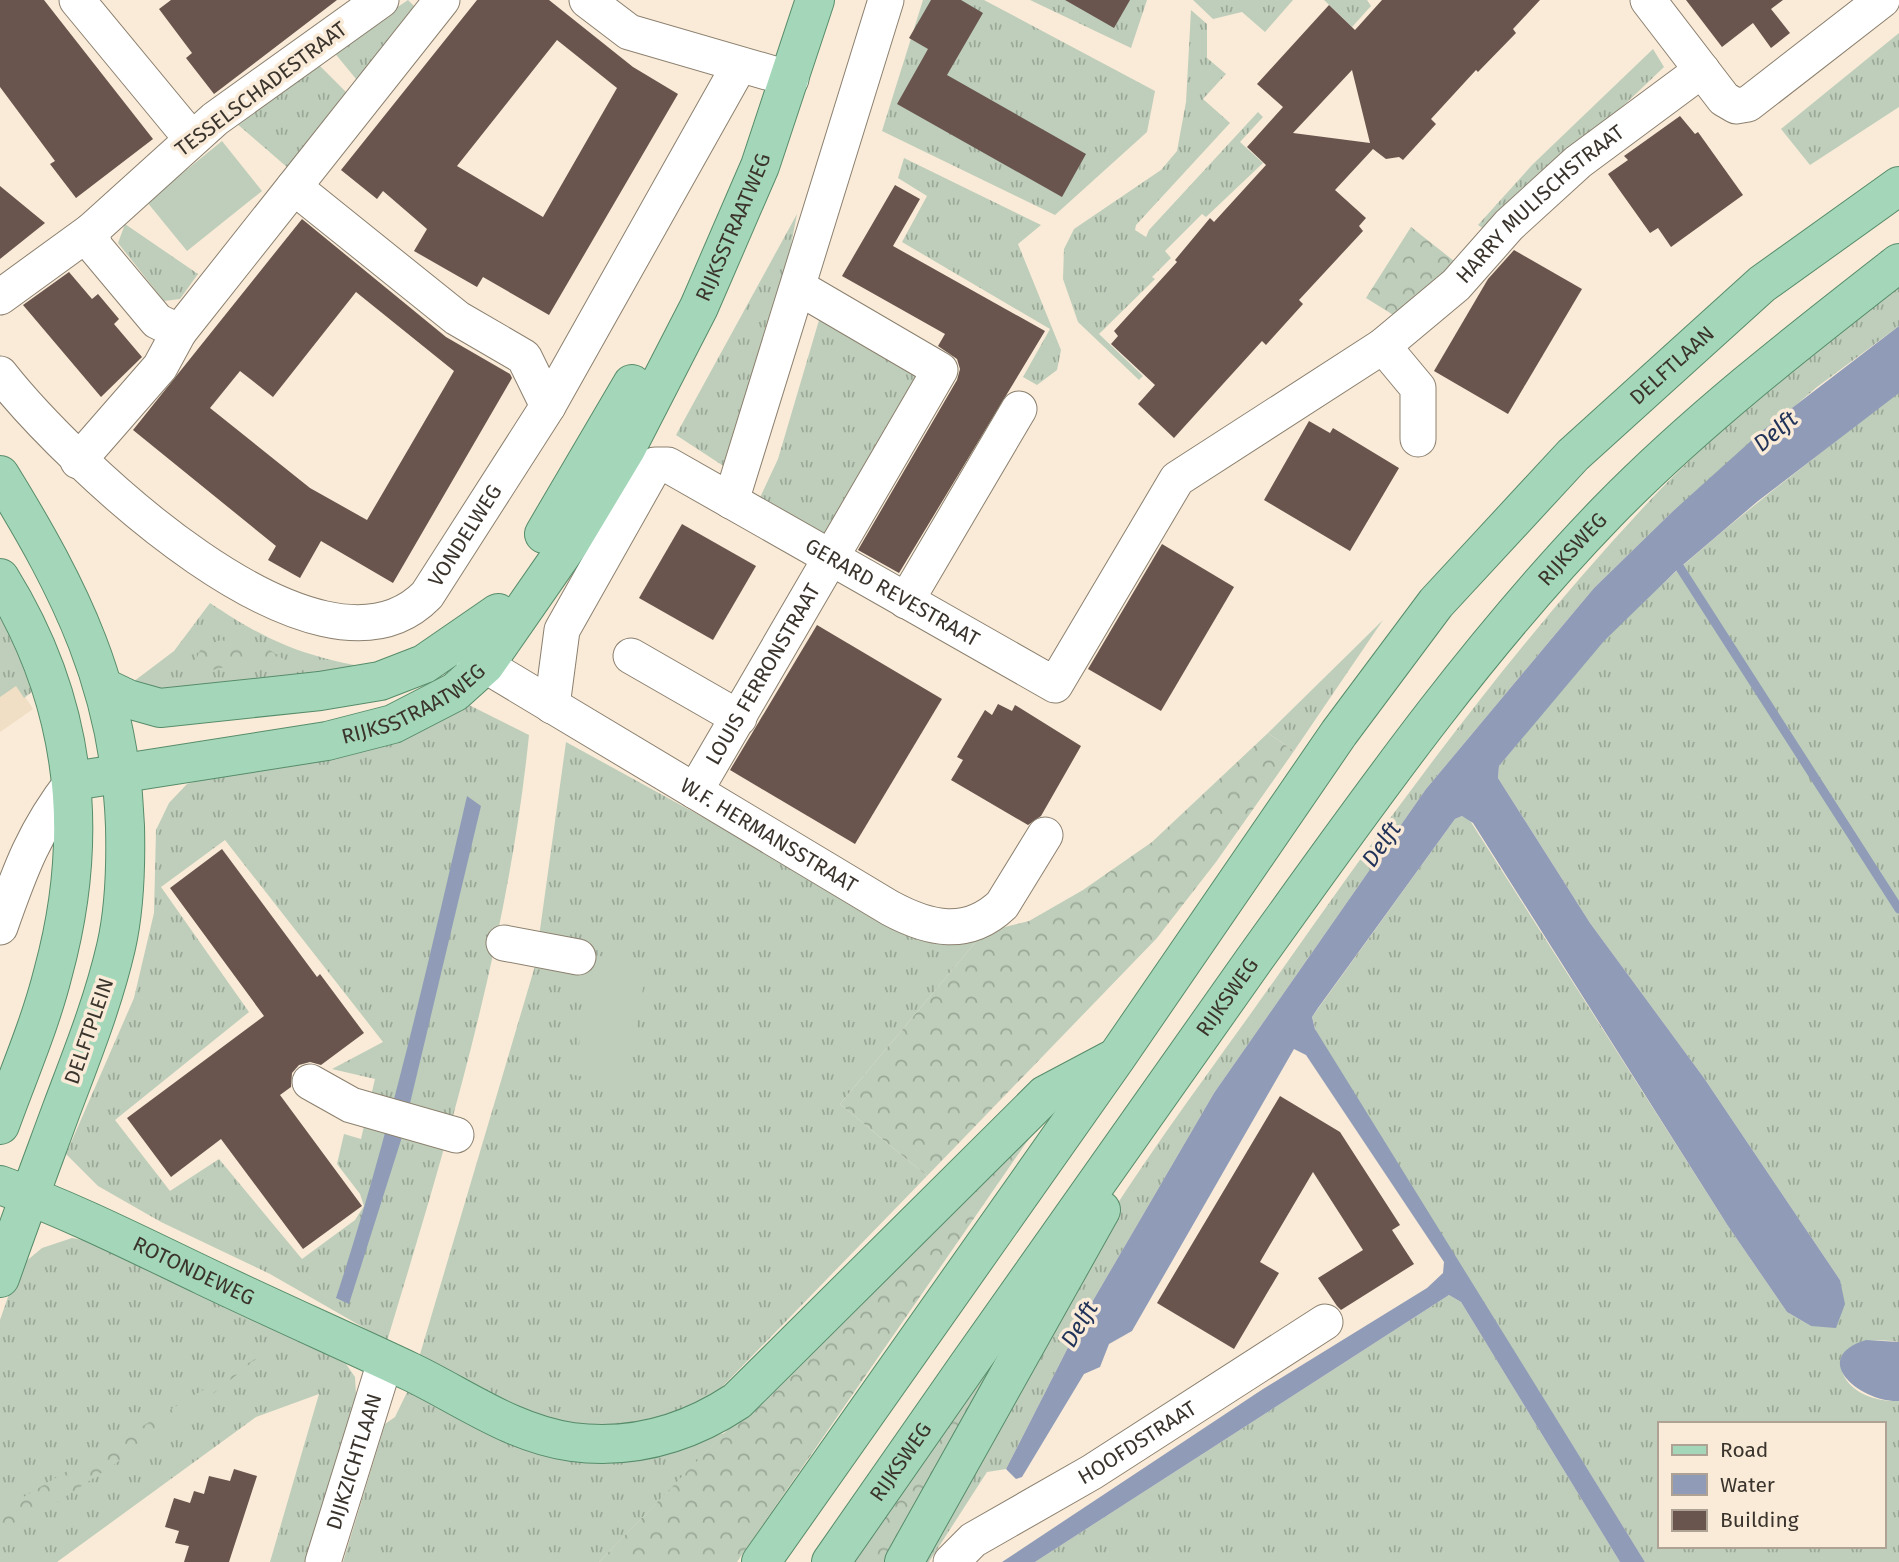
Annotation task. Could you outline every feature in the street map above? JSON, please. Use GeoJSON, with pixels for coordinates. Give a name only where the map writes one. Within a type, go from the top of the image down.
{"type":"FeatureCollection","features":[{"type":"Feature","properties":{"kind":"main road","name":"RIJKSSTRAATWEG"},"geometry":{"type":"LineString","coordinates":[[479,661],[492,634],[498,613],[682,299],[744,160],[766,73],[791,0]]}},
{"type":"Feature","properties":{"kind":"main road","name":"RIJKSSTRAATWEG"},"geometry":{"type":"LineString","coordinates":[[73,781],[120,764],[327,741],[393,724],[454,692],[569,544],[632,437],[699,307],[760,166],[766,73],[815,0]]}},
{"type":"Feature","properties":{"kind":"main road","name":"DELFTLAAN"},"geometry":{"type":"LineString","coordinates":[[1116,1058],[1339,733],[1436,603],[1573,455],[1762,284],[1899,186]]}},
{"type":"Feature","properties":{"kind":"main road","name":"RIJKSWEG"},"geometry":{"type":"LineString","coordinates":[[831,1562],[1116,1154],[1394,764],[1513,617],[1609,510],[1772,362],[1899,263]]}},
{"type":"Feature","properties":{"kind":"main road"},"geometry":{"type":"LineString","coordinates":[[0,475],[51,561],[82,625],[105,688],[120,764]]}},
{"type":"Feature","properties":{"kind":"main road"},"geometry":{"type":"LineString","coordinates":[[0,578],[48,675],[62,718],[73,781],[75,834],[61,942],[52,977],[0,1125]]}},
{"type":"Feature","properties":{"kind":"main road","name":"RIJKSSTRAATWEG"},"geometry":{"type":"LineString","coordinates":[[105,688],[128,699],[160,708],[320,691],[380,681],[424,664],[498,613]]}},
{"type":"Feature","properties":{"kind":"main road","name":"DELFTPLEIN"},"geometry":{"type":"LineString","coordinates":[[0,1278],[15,1191],[94,1025],[116,944],[125,851],[120,764]]}},
{"type":"Feature","properties":{"kind":"main road"},"geometry":{"type":"LineString","coordinates":[[761,1562],[1116,1058]]}},
{"type":"Feature","properties":{"kind":"main road","name":"ROTONDEWEG"},"geometry":{"type":"LineString","coordinates":[[15,1191],[385,1362],[510,1423],[550,1437],[607,1445],[677,1433],[708,1420],[759,1382],[1045,1095],[1116,1058]]}},
{"type":"Feature","properties":{"kind":"main road"},"geometry":{"type":"LineString","coordinates":[[905,1562],[1007,1375],[1099,1218],[1116,1154]]}},
{"type":"Feature","properties":{"kind":"street"},"geometry":{"type":"LineString","coordinates":[[76,0],[191,138]]}},
{"type":"Feature","properties":{"kind":"street","name":"TESSELSCHADESTRAAT"},"geometry":{"type":"LineString","coordinates":[[0,297],[90,231],[191,138],[381,0]]}},
{"type":"Feature","properties":{"kind":"street"},"geometry":{"type":"LineString","coordinates":[[78,461],[160,367],[179,332],[442,0]]}},
{"type":"Feature","properties":{"kind":"street"},"geometry":{"type":"LineString","coordinates":[[587,0],[629,32],[766,73]]}},
{"type":"Feature","properties":{"kind":"street"},"geometry":{"type":"LineString","coordinates":[[552,706],[562,630],[655,465],[668,465],[731,501],[886,0]]}},
{"type":"Feature","properties":{"kind":"street"},"geometry":{"type":"LineString","coordinates":[[1648,0],[1724,99],[1736,106],[1748,104],[1882,0]]}},
{"type":"Feature","properties":{"kind":"street","name":"HARRY MULISCHSTRAAT"},"geometry":{"type":"LineString","coordinates":[[1055,685],[1177,479],[1383,346],[1456,285],[1508,225],[1578,162],[1702,70]]}},
{"type":"Feature","properties":{"kind":"street","name":"VONDELWEG"},"geometry":{"type":"LineString","coordinates":[[0,374],[78,461],[148,519],[199,556],[280,606],[307,616],[360,625],[403,614],[427,595],[766,73]]}},
{"type":"Feature","properties":{"kind":"street"},"geometry":{"type":"LineString","coordinates":[[294,187],[457,318],[524,357],[548,406]]}},
{"type":"Feature","properties":{"kind":"street"},"geometry":{"type":"LineString","coordinates":[[90,231],[95,247],[157,321],[179,332]]}},
{"type":"Feature","properties":{"kind":"street"},"geometry":{"type":"LineString","coordinates":[[798,287],[940,370],[831,559]]}},
{"type":"Feature","properties":{"kind":"street"},"geometry":{"type":"LineString","coordinates":[[1383,346],[1418,388],[1418,439]]}},
{"type":"Feature","properties":{"kind":"street"},"geometry":{"type":"LineString","coordinates":[[906,601],[1019,409]]}},
{"type":"Feature","properties":{"kind":"street","name":"GERARD REVESTRAAT"},"geometry":{"type":"LineString","coordinates":[[731,501],[1055,685]]}},
{"type":"Feature","properties":{"kind":"street","name":"LOUIS FERRONSTRAAT"},"geometry":{"type":"LineString","coordinates":[[695,792],[831,559]]}},
{"type":"Feature","properties":{"kind":"street"},"geometry":{"type":"LineString","coordinates":[[631,656],[739,718]]}},
{"type":"Feature","properties":{"kind":"street","name":"W.F. HERMANSSTRAAT"},"geometry":{"type":"LineString","coordinates":[[479,661],[890,908],[936,928],[969,926],[993,913],[1002,905],[1045,835]]}},
{"type":"Feature","properties":{"kind":"street"},"geometry":{"type":"LineString","coordinates":[[0,927],[30,848],[47,815],[73,781]]}},
{"type":"Feature","properties":{"kind":"street"},"geometry":{"type":"LineString","coordinates":[[503,943],[578,957]]}},
{"type":"Feature","properties":{"kind":"street"},"geometry":{"type":"LineString","coordinates":[[310,1082],[340,1101],[456,1135]]}},
{"type":"Feature","properties":{"kind":"street","name":"HOOFDSTRAAT"},"geometry":{"type":"LineString","coordinates":[[951,1562],[973,1540],[1092,1472],[1325,1322]]}},
{"type":"Feature","properties":{"kind":"street","name":"DIJKZICHTLAAN"},"geometry":{"type":"LineString","coordinates":[[323,1562],[385,1362]]}},
{"type":"Feature","properties":{"kind":"shaded area"},"geometry":{"type":"Polygon","coordinates":[[[0,659],[33,709],[0,732],[0,659]]]}},
{"type":"Feature","properties":{"kind":"green space"},"geometry":{"type":"Polygon","coordinates":[[[408,0],[419,11],[361,85],[333,51],[408,0]]]}},
{"type":"Feature","properties":{"kind":"green space"},"geometry":{"type":"Polygon","coordinates":[[[923,0],[984,0],[1155,91],[1147,132],[1055,215],[882,131],[923,0]]]}},
{"type":"Feature","properties":{"kind":"green space"},"geometry":{"type":"Polygon","coordinates":[[[1030,0],[1147,0],[1131,48],[1030,0]]]}},
{"type":"Feature","properties":{"kind":"green space"},"geometry":{"type":"Polygon","coordinates":[[[1193,0],[1293,0],[1265,32],[1242,12],[1213,19],[1193,0]]]}},
{"type":"Feature","properties":{"kind":"green space"},"geometry":{"type":"Polygon","coordinates":[[[1324,0],[1367,0],[1371,6],[1352,27],[1324,0]]]}},
{"type":"Feature","properties":{"kind":"green space"},"geometry":{"type":"Polygon","coordinates":[[[1191,10],[1207,24],[1207,58],[1226,74],[1203,99],[1230,123],[1136,225],[1135,230],[1146,237],[1149,230],[1258,112],[1263,117],[1240,142],[1263,163],[1206,217],[1202,214],[1165,251],[1171,258],[1152,277],[1155,279],[1099,334],[1143,376],[1139,380],[1078,322],[1063,279],[1064,249],[1074,229],[1161,170],[1177,151],[1186,102],[1191,10]]]}},
{"type":"Feature","properties":{"kind":"green space"},"geometry":{"type":"Polygon","coordinates":[[[1899,33],[1899,107],[1810,165],[1781,129],[1899,33]]]}},
{"type":"Feature","properties":{"kind":"green space"},"geometry":{"type":"Polygon","coordinates":[[[1653,49],[1664,67],[1490,233],[1478,225],[1532,165],[1653,49]]]}},
{"type":"Feature","properties":{"kind":"green space"},"geometry":{"type":"Polygon","coordinates":[[[317,63],[350,96],[295,174],[236,123],[317,63]]]}},
{"type":"Feature","properties":{"kind":"green space"},"geometry":{"type":"Polygon","coordinates":[[[222,141],[262,191],[187,251],[147,202],[222,141]]]}},
{"type":"Feature","properties":{"kind":"green space"},"geometry":{"type":"Polygon","coordinates":[[[904,158],[1041,225],[1018,244],[1061,350],[1057,370],[1037,385],[1023,377],[1050,329],[902,242],[927,196],[898,178],[904,158]]]}},
{"type":"Feature","properties":{"kind":"green space"},"geometry":{"type":"Polygon","coordinates":[[[797,214],[778,312],[728,469],[676,435],[797,214]]]}},
{"type":"Feature","properties":{"kind":"green space"},"geometry":{"type":"Polygon","coordinates":[[[125,224],[198,274],[180,299],[164,301],[118,243],[125,224]]]}},
{"type":"Feature","properties":{"kind":"green space"},"geometry":{"type":"Polygon","coordinates":[[[1411,227],[1459,265],[1403,321],[1366,298],[1411,227]]]}},
{"type":"Feature","properties":{"kind":"green space"},"geometry":{"type":"Polygon","coordinates":[[[1899,285],[1899,326],[1817,387],[1672,512],[1594,588],[1426,789],[1214,1093],[1084,1316],[1006,1469],[987,1472],[929,1562],[909,1562],[1042,1327],[1132,1181],[1319,917],[1456,730],[1604,550],[1657,493],[1744,411],[1899,285]]]}},
{"type":"Feature","properties":{"kind":"green space"},"geometry":{"type":"Polygon","coordinates":[[[822,310],[927,374],[823,544],[757,504],[778,459],[822,310]]]}},
{"type":"Feature","properties":{"kind":"green space"},"geometry":{"type":"Polygon","coordinates":[[[1899,392],[1899,1342],[1867,1341],[1853,1346],[1841,1357],[1843,1374],[1853,1387],[1867,1396],[1899,1401],[1899,1562],[1645,1562],[1317,1035],[1312,1017],[1455,819],[1462,816],[1469,819],[1728,1226],[1787,1312],[1811,1326],[1840,1280],[1704,1078],[1590,923],[1498,778],[1499,766],[1605,639],[1639,605],[1748,511],[1899,392]]]}},
{"type":"Feature","properties":{"kind":"green space"},"geometry":{"type":"Polygon","coordinates":[[[210,603],[253,629],[291,647],[332,660],[381,670],[160,696],[129,685],[174,651],[210,603]]]}},
{"type":"Feature","properties":{"kind":"green space"},"geometry":{"type":"Polygon","coordinates":[[[0,609],[36,689],[24,698],[16,686],[0,697],[0,609]]]}},
{"type":"Feature","properties":{"kind":"green space"},"geometry":{"type":"Polygon","coordinates":[[[1383,620],[1294,751],[1268,733],[1383,620]]]}},
{"type":"Feature","properties":{"kind":"green space"},"geometry":{"type":"Polygon","coordinates":[[[223,639],[258,642],[292,665],[236,664],[189,676],[201,648],[223,639]]]}},
{"type":"Feature","properties":{"kind":"green space"},"geometry":{"type":"Polygon","coordinates":[[[465,703],[529,735],[519,812],[491,966],[453,1117],[387,1341],[270,1274],[161,1222],[98,1186],[66,1154],[134,998],[154,913],[156,830],[169,803],[187,784],[465,703]],[[225,840],[161,887],[249,1012],[115,1120],[170,1191],[219,1159],[302,1259],[355,1220],[364,1206],[360,1194],[337,1164],[344,1134],[361,1139],[375,1079],[332,1069],[383,1042],[225,840]]]}},
{"type":"Feature","properties":{"kind":"green space"},"geometry":{"type":"Polygon","coordinates":[[[1268,733],[1294,751],[1216,862],[1157,938],[927,1176],[840,1104],[984,932],[1029,921],[1083,890],[1152,842],[1268,733]]]}},
{"type":"Feature","properties":{"kind":"green space"},"geometry":{"type":"Polygon","coordinates":[[[566,742],[843,894],[984,932],[840,1104],[927,1176],[692,1418],[635,1434],[556,1428],[418,1361],[535,966],[566,742]]]}},
{"type":"Feature","properties":{"kind":"green space"},"geometry":{"type":"Polygon","coordinates":[[[594,955],[647,964],[627,1084],[574,1075],[594,955]]]}},
{"type":"Feature","properties":{"kind":"green space"},"geometry":{"type":"Polygon","coordinates":[[[1041,1107],[1048,1111],[737,1562],[599,1562],[1041,1107]]]}},
{"type":"Feature","properties":{"kind":"green space"},"geometry":{"type":"Polygon","coordinates":[[[72,1238],[94,1242],[124,1254],[346,1364],[355,1377],[356,1394],[310,1562],[270,1562],[319,1394],[256,1417],[57,1562],[0,1562],[0,1320],[18,1268],[42,1248],[72,1238]]]}},
{"type":"Feature","properties":{"kind":"green space"},"geometry":{"type":"Polygon","coordinates":[[[1449,1295],[1461,1302],[1620,1562],[1035,1562],[1449,1295]]]}},
{"type":"Feature","properties":{"kind":"green space"},"geometry":{"type":"Polygon","coordinates":[[[1009,1336],[889,1562],[852,1562],[1009,1336]]]}},
{"type":"Feature","properties":{"kind":"green space"},"geometry":{"type":"Polygon","coordinates":[[[260,1356],[178,1422],[0,1540],[0,1511],[260,1356]]]}},
{"type":"Feature","properties":{"kind":"green space"},"geometry":{"type":"Polygon","coordinates":[[[411,1384],[664,1447],[725,1433],[599,1562],[343,1562],[385,1424],[395,1417],[411,1384]]]}},
{"type":"Feature","properties":{"kind":"water","name":"Delft"},"geometry":{"type":"Polygon","coordinates":[[[1899,326],[1899,393],[1758,501],[1677,570],[1604,641],[1499,766],[1498,778],[1590,923],[1704,1078],[1840,1280],[1845,1304],[1836,1328],[1811,1326],[1787,1312],[1728,1226],[1473,823],[1462,816],[1455,819],[1312,1017],[1315,1029],[1645,1562],[1620,1562],[1461,1302],[1449,1295],[1035,1562],[1002,1562],[1263,1389],[1427,1288],[1443,1273],[1444,1262],[1306,1055],[1294,1049],[1132,1331],[1109,1344],[1100,1367],[1084,1374],[1022,1477],[1016,1479],[1006,1469],[1084,1316],[1214,1093],[1426,789],[1594,588],[1672,512],[1762,431],[1899,326]]]}},
{"type":"Feature","properties":{"kind":"water"},"geometry":{"type":"Polygon","coordinates":[[[467,796],[481,806],[402,1137],[349,1304],[336,1298],[391,1111],[467,796]]]}},
{"type":"Feature","properties":{"kind":"water"},"geometry":{"type":"Polygon","coordinates":[[[1866,1340],[1899,1342],[1899,1401],[1870,1395],[1846,1378],[1840,1368],[1841,1357],[1849,1348],[1866,1340]]]}},
{"type":"Feature","properties":{"kind":"building"},"geometry":{"type":"Polygon","coordinates":[[[0,0],[44,0],[153,139],[76,198],[50,164],[55,161],[0,87],[0,0]]]}},
{"type":"Feature","properties":{"kind":"building"},"geometry":{"type":"Polygon","coordinates":[[[171,0],[337,0],[214,94],[186,58],[192,53],[159,9],[171,0]]]}},
{"type":"Feature","properties":{"kind":"building"},"geometry":{"type":"Polygon","coordinates":[[[477,0],[549,0],[633,67],[678,94],[549,315],[483,277],[477,287],[414,251],[427,229],[383,191],[377,199],[341,170],[477,0]],[[557,40],[457,166],[543,217],[617,88],[557,40]]]}},
{"type":"Feature","properties":{"kind":"building"},"geometry":{"type":"Polygon","coordinates":[[[931,0],[961,0],[983,13],[947,75],[1086,154],[1062,197],[897,104],[928,49],[909,38],[931,0]]]}},
{"type":"Feature","properties":{"kind":"building"},"geometry":{"type":"Polygon","coordinates":[[[1065,0],[1130,0],[1114,28],[1065,0]]]}},
{"type":"Feature","properties":{"kind":"building"},"geometry":{"type":"Polygon","coordinates":[[[1382,0],[1540,0],[1513,29],[1516,33],[1478,72],[1476,70],[1431,119],[1436,124],[1403,160],[1399,157],[1386,159],[1373,149],[1335,190],[1366,218],[1359,226],[1363,231],[1299,300],[1303,304],[1266,345],[1262,341],[1174,438],[1138,404],[1155,385],[1111,344],[1118,336],[1114,331],[1177,262],[1175,260],[1210,218],[1214,222],[1266,165],[1247,147],[1283,107],[1257,84],[1329,5],[1355,30],[1382,0]],[[1352,70],[1293,133],[1370,143],[1352,70]]]}},
{"type":"Feature","properties":{"kind":"building"},"geometry":{"type":"Polygon","coordinates":[[[1686,0],[1783,0],[1771,9],[1790,33],[1771,48],[1753,23],[1722,47],[1686,0]]]}},
{"type":"Feature","properties":{"kind":"building"},"geometry":{"type":"Polygon","coordinates":[[[1680,116],[1695,134],[1698,132],[1743,195],[1671,247],[1658,228],[1650,233],[1608,174],[1628,160],[1624,156],[1680,116]]]}},
{"type":"Feature","properties":{"kind":"building"},"geometry":{"type":"Polygon","coordinates":[[[895,185],[920,199],[893,246],[1045,331],[899,573],[858,550],[957,380],[960,369],[957,359],[938,346],[945,334],[842,276],[895,185]]]}},
{"type":"Feature","properties":{"kind":"building"},"geometry":{"type":"Polygon","coordinates":[[[0,186],[45,223],[0,259],[0,186]]]}},
{"type":"Feature","properties":{"kind":"building"},"geometry":{"type":"Polygon","coordinates":[[[302,219],[446,337],[510,374],[512,378],[393,583],[321,541],[300,578],[268,560],[276,546],[133,430],[302,219]],[[356,292],[273,397],[240,371],[210,408],[310,488],[367,520],[454,371],[356,292]]]}},
{"type":"Feature","properties":{"kind":"building"},"geometry":{"type":"Polygon","coordinates":[[[1514,250],[1582,289],[1508,414],[1434,371],[1488,279],[1514,250]]]}},
{"type":"Feature","properties":{"kind":"building"},"geometry":{"type":"Polygon","coordinates":[[[69,272],[92,299],[98,294],[119,319],[114,324],[142,357],[101,397],[23,305],[69,272]]]}},
{"type":"Feature","properties":{"kind":"building"},"geometry":{"type":"Polygon","coordinates":[[[1309,421],[1330,433],[1333,428],[1399,468],[1350,551],[1264,500],[1309,421]]]}},
{"type":"Feature","properties":{"kind":"building"},"geometry":{"type":"Polygon","coordinates":[[[682,524],[756,566],[713,640],[639,598],[682,524]]]}},
{"type":"Feature","properties":{"kind":"building"},"geometry":{"type":"Polygon","coordinates":[[[1162,544],[1234,587],[1161,711],[1088,669],[1162,544]]]}},
{"type":"Feature","properties":{"kind":"building"},"geometry":{"type":"Polygon","coordinates":[[[817,625],[942,699],[855,844],[730,770],[817,625]]]}},
{"type":"Feature","properties":{"kind":"building"},"geometry":{"type":"Polygon","coordinates":[[[998,704],[1012,711],[1015,705],[1081,746],[1041,816],[1028,825],[951,780],[963,760],[957,757],[985,710],[992,715],[998,704]]]}},
{"type":"Feature","properties":{"kind":"building"},"geometry":{"type":"Polygon","coordinates":[[[222,849],[317,977],[320,974],[364,1033],[321,1065],[310,1062],[299,1065],[292,1073],[291,1087],[280,1095],[362,1206],[303,1249],[221,1139],[171,1177],[127,1118],[264,1016],[170,888],[222,849]]]}},
{"type":"Feature","properties":{"kind":"building"},"geometry":{"type":"Polygon","coordinates":[[[1280,1096],[1340,1132],[1400,1225],[1392,1230],[1414,1264],[1341,1310],[1318,1278],[1363,1250],[1313,1172],[1260,1262],[1279,1273],[1234,1349],[1157,1303],[1280,1096]]]}},
{"type":"Feature","properties":{"kind":"building"},"geometry":{"type":"Polygon","coordinates":[[[234,1469],[257,1476],[229,1562],[184,1562],[189,1546],[175,1543],[179,1531],[165,1527],[174,1498],[190,1503],[194,1491],[204,1494],[209,1476],[230,1481],[234,1469]]]}},
{"type":"Feature","properties":{"kind":"waterway"},"geometry":{"type":"LineString","coordinates":[[1675,560],[1899,909]]}}]}
